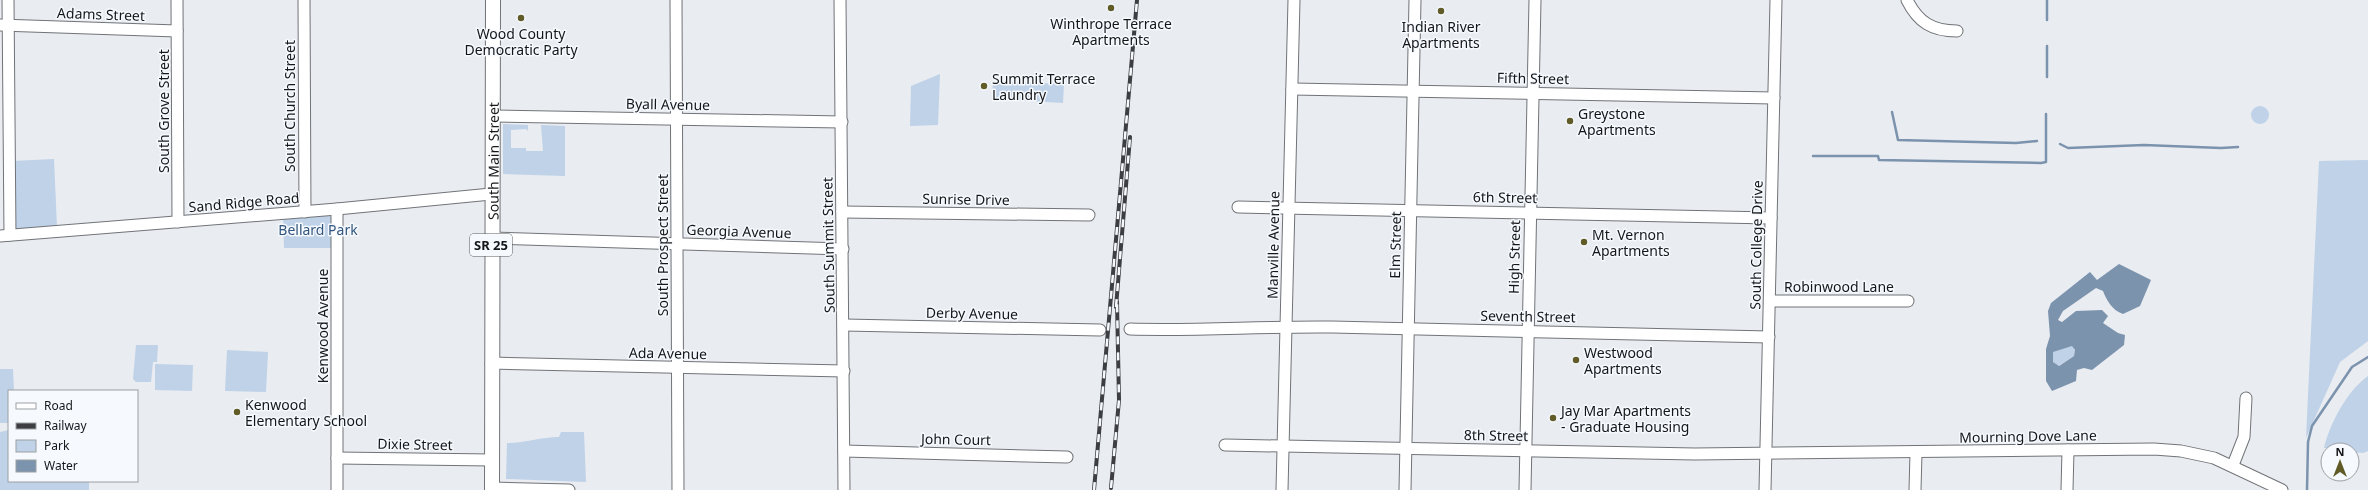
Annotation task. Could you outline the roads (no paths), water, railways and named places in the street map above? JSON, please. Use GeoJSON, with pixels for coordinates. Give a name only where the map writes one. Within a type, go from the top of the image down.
{"type":"FeatureCollection","features":[{"type":"Feature","properties":{"kind":"main road","name":"South Main Street"},"geometry":{"type":"LineString","coordinates":[[492,489],[491,194],[493,0]]}},
{"type":"Feature","properties":{"kind":"street"},"geometry":{"type":"LineString","coordinates":[[5,236],[4,25],[8,0]]}},
{"type":"Feature","properties":{"kind":"street","name":"South Grove Street"},"geometry":{"type":"LineString","coordinates":[[177,0],[178,222]]}},
{"type":"Feature","properties":{"kind":"street","name":"South Church Street"},"geometry":{"type":"LineString","coordinates":[[304,0],[304,212]]}},
{"type":"Feature","properties":{"kind":"street","name":"South Prospect Street"},"geometry":{"type":"LineString","coordinates":[[676,0],[678,490]]}},
{"type":"Feature","properties":{"kind":"street","name":"South Summit Street"},"geometry":{"type":"LineString","coordinates":[[840,0],[844,325],[844,490]]}},
{"type":"Feature","properties":{"kind":"street","name":"Manville Avenue"},"geometry":{"type":"LineString","coordinates":[[1282,490],[1294,0]]}},
{"type":"Feature","properties":{"kind":"street","name":"Elm Street"},"geometry":{"type":"LineString","coordinates":[[1405,490],[1415,0]]}},
{"type":"Feature","properties":{"kind":"street","name":"High Street"},"geometry":{"type":"LineString","coordinates":[[1524,490],[1535,0]]}},
{"type":"Feature","properties":{"kind":"street","name":"South College Drive"},"geometry":{"type":"LineString","coordinates":[[1766,490],[1776,0]]}},
{"type":"Feature","properties":{"kind":"street"},"geometry":{"type":"LineString","coordinates":[[1907,0],[1920,20],[1928,26],[1938,30],[1957,31]]}},
{"type":"Feature","properties":{"kind":"street","name":"Adams Street"},"geometry":{"type":"LineString","coordinates":[[4,25],[177,31]]}},
{"type":"Feature","properties":{"kind":"street","name":"Fifth Street"},"geometry":{"type":"LineString","coordinates":[[1292,89],[1533,92],[1774,98]]}},
{"type":"Feature","properties":{"kind":"street","name":"Byall Avenue"},"geometry":{"type":"LineString","coordinates":[[493,116],[842,122]]}},
{"type":"Feature","properties":{"kind":"street","name":"Sand Ridge Road"},"geometry":{"type":"LineString","coordinates":[[5,236],[304,212],[491,194]]}},
{"type":"Feature","properties":{"kind":"street","name":"6th Street"},"geometry":{"type":"LineString","coordinates":[[1238,207],[1771,218]]}},
{"type":"Feature","properties":{"kind":"street","name":"Kenwood Avenue"},"geometry":{"type":"LineString","coordinates":[[337,209],[338,490]]}},
{"type":"Feature","properties":{"kind":"street","name":"Sunrise Drive"},"geometry":{"type":"LineString","coordinates":[[842,212],[1089,215]]}},
{"type":"Feature","properties":{"kind":"street","name":"Georgia Avenue"},"geometry":{"type":"LineString","coordinates":[[491,238],[843,249]]}},
{"type":"Feature","properties":{"kind":"street","name":"Robinwood Lane"},"geometry":{"type":"LineString","coordinates":[[1770,301],[1908,301]]}},
{"type":"Feature","properties":{"kind":"street","name":"Derby Avenue"},"geometry":{"type":"LineString","coordinates":[[844,325],[1100,330]]}},
{"type":"Feature","properties":{"kind":"street"},"geometry":{"type":"LineString","coordinates":[[1130,329],[1226,330],[1286,326]]}},
{"type":"Feature","properties":{"kind":"street","name":"Seventh Street"},"geometry":{"type":"LineString","coordinates":[[1286,326],[1769,337]]}},
{"type":"Feature","properties":{"kind":"street","name":"Ada Avenue"},"geometry":{"type":"LineString","coordinates":[[491,363],[677,369],[844,371]]}},
{"type":"Feature","properties":{"kind":"street"},"geometry":{"type":"LineString","coordinates":[[2233,465],[2244,437],[2246,398]]}},
{"type":"Feature","properties":{"kind":"street","name":"8th Street"},"geometry":{"type":"LineString","coordinates":[[1225,445],[1766,454]]}},
{"type":"Feature","properties":{"kind":"street"},"geometry":{"type":"LineString","coordinates":[[2067,490],[2068,450]]}},
{"type":"Feature","properties":{"kind":"street","name":"Mourning Dove Lane"},"geometry":{"type":"LineString","coordinates":[[1766,454],[2068,450],[2181,451],[2214,458],[2233,465],[2282,490]]}},
{"type":"Feature","properties":{"kind":"street","name":"John Court"},"geometry":{"type":"LineString","coordinates":[[844,451],[1067,457]]}},
{"type":"Feature","properties":{"kind":"street"},"geometry":{"type":"LineString","coordinates":[[1915,490],[1916,453]]}},
{"type":"Feature","properties":{"kind":"street","name":"Dixie Street"},"geometry":{"type":"LineString","coordinates":[[338,458],[492,460]]}},
{"type":"Feature","properties":{"kind":"street"},"geometry":{"type":"LineString","coordinates":[[492,489],[569,490]]}},
{"type":"Feature","properties":{"kind":"water"},"geometry":{"type":"Polygon","coordinates":[[[2119,264],[2151,280],[2140,306],[2123,314],[2110,305],[2103,291],[2096,288],[2063,311],[2058,320],[2062,322],[2076,311],[2102,310],[2108,316],[2103,323],[2118,333],[2125,335],[2124,345],[2092,370],[2084,368],[2077,370],[2076,381],[2052,391],[2046,381],[2046,349],[2050,336],[2048,311],[2051,303],[2090,272],[2097,280],[2119,264]],[[2072,346],[2053,352],[2053,362],[2059,366],[2074,356],[2075,350],[2072,346]]]}},
{"type":"Feature","properties":{"kind":"waterway"},"geometry":{"type":"LineString","coordinates":[[2047,0],[2047,20]]}},
{"type":"Feature","properties":{"kind":"waterway"},"geometry":{"type":"LineString","coordinates":[[2047,46],[2047,77]]}},
{"type":"Feature","properties":{"kind":"waterway"},"geometry":{"type":"LineString","coordinates":[[1892,112],[1898,140],[2016,143],[2037,141]]}},
{"type":"Feature","properties":{"kind":"waterway"},"geometry":{"type":"LineString","coordinates":[[1813,156],[1878,156],[1879,160],[2041,163],[2046,162],[2046,114]]}},
{"type":"Feature","properties":{"kind":"waterway"},"geometry":{"type":"LineString","coordinates":[[2060,144],[2068,148],[2144,145],[2221,148],[2238,147]]}},
{"type":"Feature","properties":{"kind":"waterway"},"geometry":{"type":"LineString","coordinates":[[2307,490],[2308,442],[2312,426],[2352,367],[2368,357]]}},
{"type":"Feature","properties":{"kind":"railway"},"geometry":{"type":"LineString","coordinates":[[1094,490],[1137,0]]}},
{"type":"Feature","properties":{"kind":"railway"},"geometry":{"type":"LineString","coordinates":[[1116,307],[1130,137]]}},
{"type":"Feature","properties":{"kind":"railway"},"geometry":{"type":"LineString","coordinates":[[1111,488],[1119,400],[1117,302]]}},
{"type":"Feature","properties":{"kind":"place","name":"Winthrope Terrace Apartments"},"geometry":{"type":"Point","coordinates":[1111,8]}},
{"type":"Feature","properties":{"kind":"place","name":"Indian River Apartments"},"geometry":{"type":"Point","coordinates":[1441,11]}},
{"type":"Feature","properties":{"kind":"place","name":"Wood County Democratic Party"},"geometry":{"type":"Point","coordinates":[521,18]}},
{"type":"Feature","properties":{"kind":"place","name":"Summit Terrace Laundry"},"geometry":{"type":"Point","coordinates":[984,86]}},
{"type":"Feature","properties":{"kind":"place","name":"Greystone Apartments"},"geometry":{"type":"Point","coordinates":[1570,121]}},
{"type":"Feature","properties":{"kind":"place","name":"Mt. Vernon Apartments"},"geometry":{"type":"Point","coordinates":[1584,242]}},
{"type":"Feature","properties":{"kind":"place","name":"Westwood Apartments"},"geometry":{"type":"Point","coordinates":[1576,360]}},
{"type":"Feature","properties":{"kind":"place","name":"Kenwood Elementary School"},"geometry":{"type":"Point","coordinates":[237,412]}},
{"type":"Feature","properties":{"kind":"place","name":"Jay Mar Apartments - Graduate Housing"},"geometry":{"type":"Point","coordinates":[1553,418]}},
{"type":"Feature","properties":{"kind":"park label","name":"Bellard Park"},"geometry":{"type":"Point","coordinates":[318,229]}}]}
